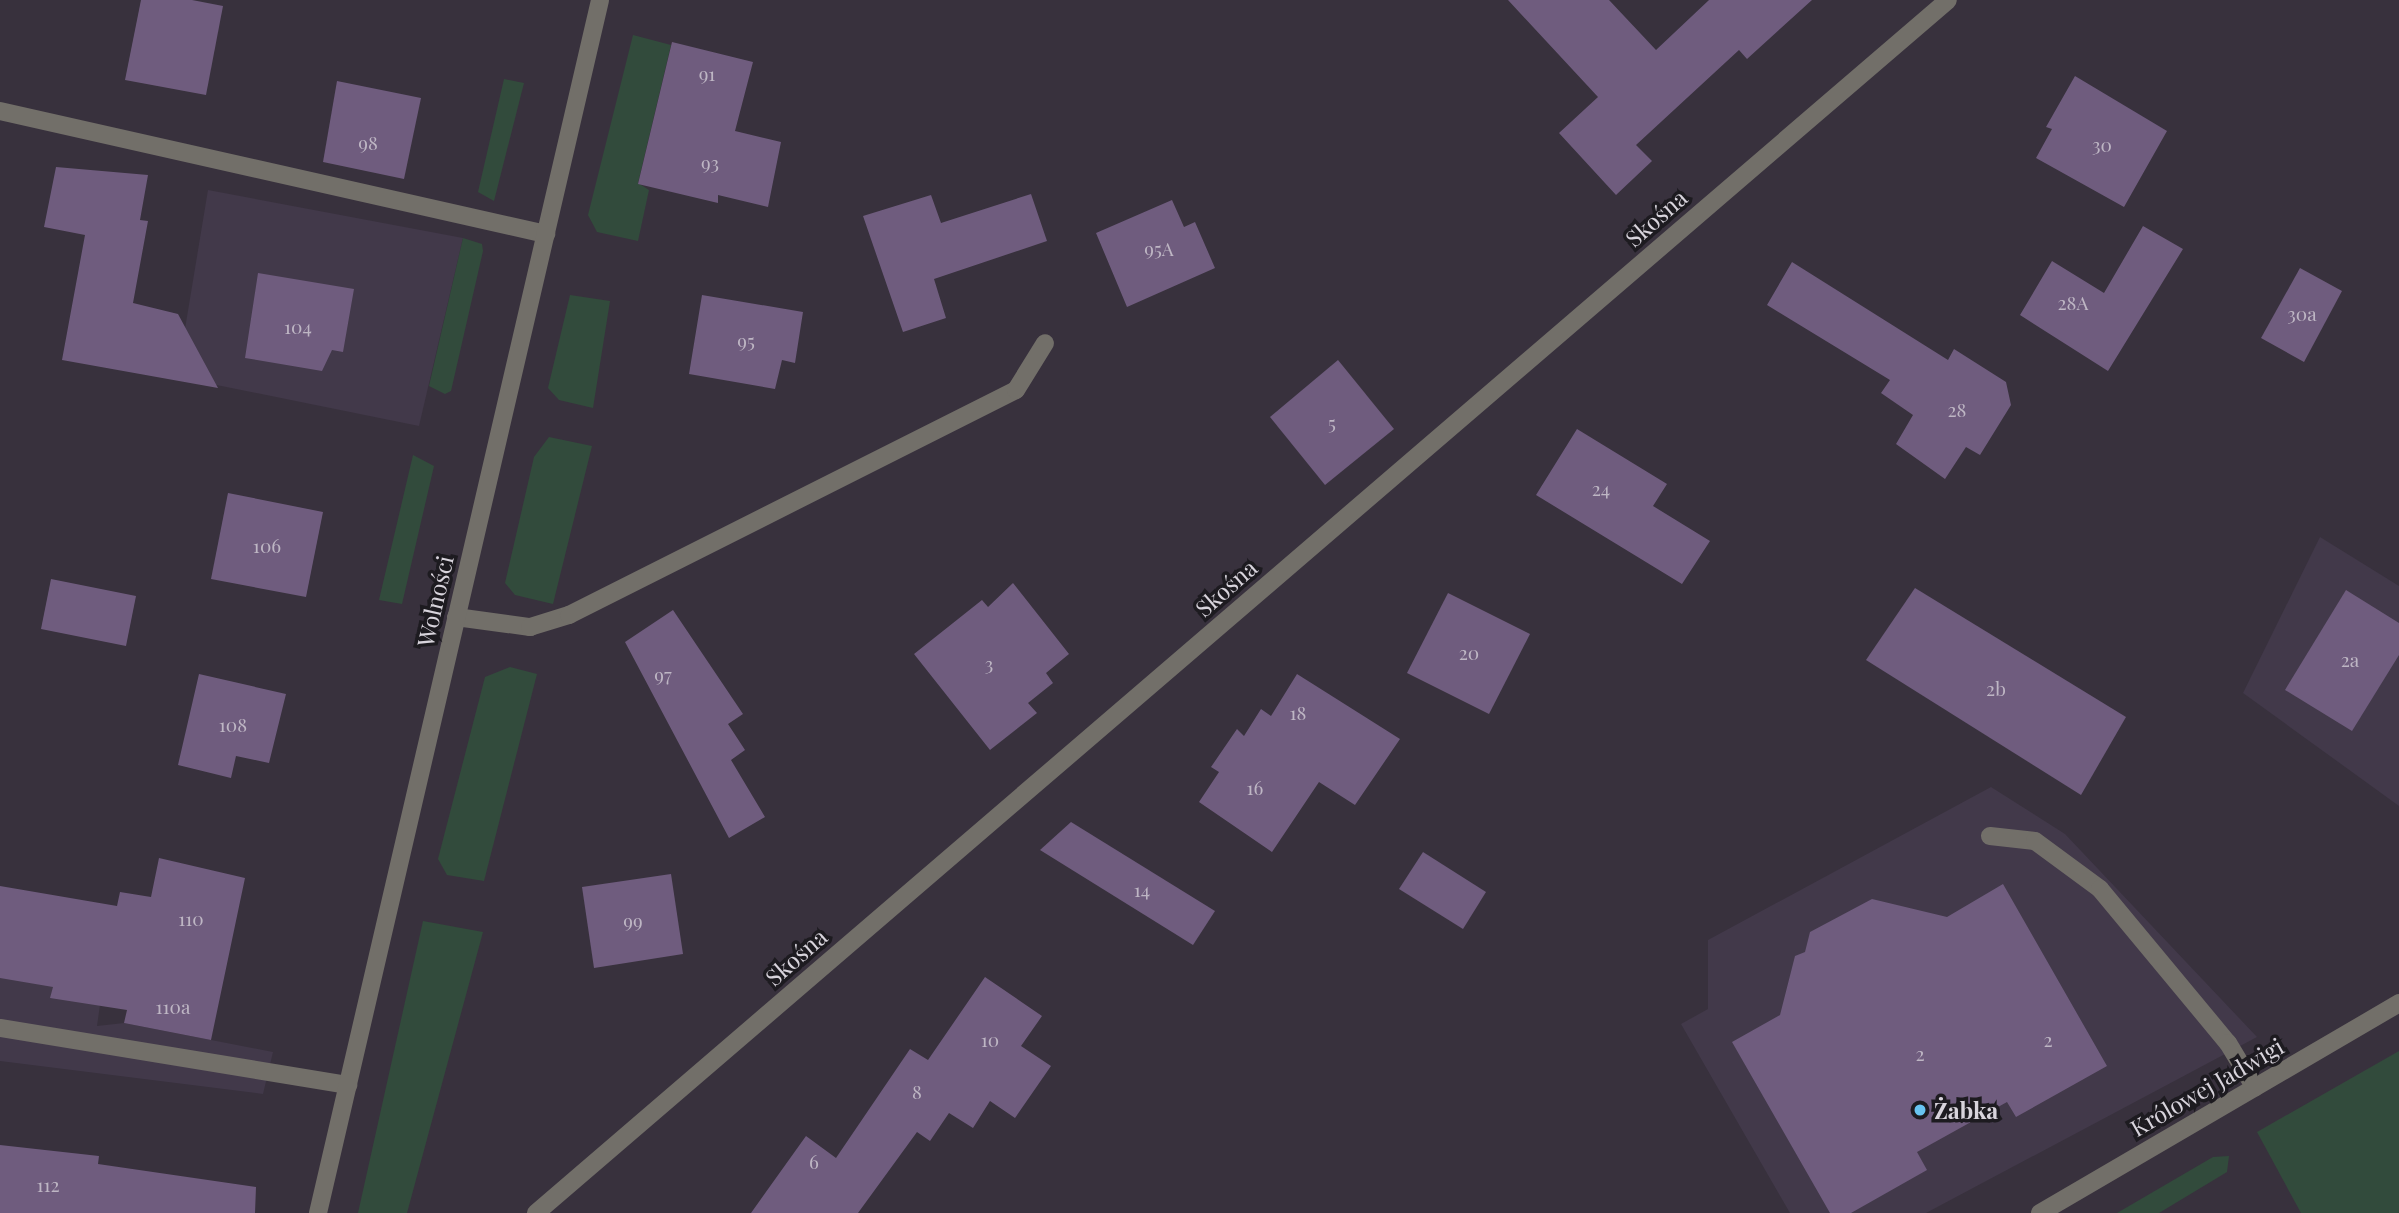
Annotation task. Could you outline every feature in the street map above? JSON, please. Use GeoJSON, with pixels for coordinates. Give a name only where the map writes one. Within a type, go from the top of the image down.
{"type":"FeatureCollection","features":[{"type":"Feature","properties":{"kind":"street","name":"Wolności"},"geometry":{"type":"LineString","coordinates":[[318,1213],[600,0]]}},
{"type":"Feature","properties":{"kind":"street","name":"Skośna"},"geometry":{"type":"LineString","coordinates":[[536,1213],[1948,0]]}},
{"type":"Feature","properties":{"kind":"street"},"geometry":{"type":"LineString","coordinates":[[0,111],[546,234]]}},
{"type":"Feature","properties":{"kind":"street"},"geometry":{"type":"LineString","coordinates":[[456,617],[530,627],[569,615],[1016,390],[1045,343]]}},
{"type":"Feature","properties":{"kind":"street"},"geometry":{"type":"LineString","coordinates":[[1990,836],[2035,841],[2100,889],[2228,1042],[2255,1087]]}},
{"type":"Feature","properties":{"kind":"street","name":"Królowej Jadwigi"},"geometry":{"type":"LineString","coordinates":[[2040,1213],[2399,1003]]}},
{"type":"Feature","properties":{"kind":"street"},"geometry":{"type":"LineString","coordinates":[[0,1028],[348,1085]]}},
{"type":"Feature","properties":{"kind":"shaded area"},"geometry":{"type":"Polygon","coordinates":[[[208,190],[463,238],[419,426],[177,377],[208,190]]]}},
{"type":"Feature","properties":{"kind":"shaded area"},"geometry":{"type":"Polygon","coordinates":[[[2320,537],[2399,586],[2399,806],[2243,693],[2320,537]]]}},
{"type":"Feature","properties":{"kind":"shaded area"},"geometry":{"type":"Polygon","coordinates":[[[1991,787],[2065,834],[2257,1037],[1926,1213],[1790,1213],[1681,1024],[1708,1009],[1708,940],[1991,787]]]}},
{"type":"Feature","properties":{"kind":"shaded area"},"geometry":{"type":"Polygon","coordinates":[[[0,922],[101,998],[97,1026],[124,1023],[273,1052],[263,1094],[0,1061],[0,922]]]}},
{"type":"Feature","properties":{"kind":"green space"},"geometry":{"type":"Polygon","coordinates":[[[633,35],[671,45],[638,183],[649,190],[638,241],[597,232],[588,215],[633,35]]]}},
{"type":"Feature","properties":{"kind":"green space"},"geometry":{"type":"Polygon","coordinates":[[[504,79],[524,83],[494,201],[478,192],[504,79]]]}},
{"type":"Feature","properties":{"kind":"green space"},"geometry":{"type":"Polygon","coordinates":[[[463,238],[482,244],[483,251],[451,391],[445,394],[429,386],[463,238]]]}},
{"type":"Feature","properties":{"kind":"green space"},"geometry":{"type":"Polygon","coordinates":[[[570,295],[610,301],[593,408],[559,400],[548,388],[570,295]]]}},
{"type":"Feature","properties":{"kind":"green space"},"geometry":{"type":"Polygon","coordinates":[[[549,437],[592,446],[553,604],[515,595],[505,583],[534,457],[549,437]]]}},
{"type":"Feature","properties":{"kind":"green space"},"geometry":{"type":"Polygon","coordinates":[[[413,455],[434,466],[402,604],[379,600],[413,455]]]}},
{"type":"Feature","properties":{"kind":"green space"},"geometry":{"type":"Polygon","coordinates":[[[510,667],[537,674],[484,881],[447,875],[438,859],[485,677],[510,667]]]}},
{"type":"Feature","properties":{"kind":"green space"},"geometry":{"type":"Polygon","coordinates":[[[423,921],[483,932],[407,1213],[358,1213],[423,921]]]}},
{"type":"Feature","properties":{"kind":"green space"},"geometry":{"type":"Polygon","coordinates":[[[2399,1051],[2399,1213],[2301,1213],[2257,1132],[2399,1051]]]}},
{"type":"Feature","properties":{"kind":"green space"},"geometry":{"type":"Polygon","coordinates":[[[2229,1156],[2227,1172],[2159,1213],[2117,1213],[2213,1157],[2229,1156]]]}},
{"type":"Feature","properties":{"kind":"building"},"geometry":{"type":"Polygon","coordinates":[[[141,0],[192,0],[223,6],[206,95],[125,80],[141,0]]]}},
{"type":"Feature","properties":{"kind":"building"},"geometry":{"type":"Polygon","coordinates":[[[1508,0],[1609,0],[1656,50],[1709,0],[1812,0],[1747,59],[1739,50],[1636,145],[1652,161],[1616,195],[1559,133],[1598,97],[1508,0]]]}},
{"type":"Feature","properties":{"kind":"building"},"geometry":{"type":"Polygon","coordinates":[[[672,42],[753,62],[735,131],[781,142],[768,207],[718,195],[718,203],[638,184],[672,42]]]}},
{"type":"Feature","properties":{"kind":"building"},"geometry":{"type":"Polygon","coordinates":[[[2075,76],[2167,131],[2124,207],[2036,158],[2052,129],[2046,127],[2075,76]]]}},
{"type":"Feature","properties":{"kind":"building"},"geometry":{"type":"Polygon","coordinates":[[[337,81],[421,98],[404,179],[323,162],[337,81]]]}},
{"type":"Feature","properties":{"kind":"building"},"geometry":{"type":"Polygon","coordinates":[[[56,167],[148,175],[140,220],[148,221],[133,303],[178,314],[218,388],[62,360],[85,235],[44,227],[56,167]]]}},
{"type":"Feature","properties":{"kind":"building"},"geometry":{"type":"Polygon","coordinates":[[[1031,194],[1047,241],[934,279],[946,318],[903,332],[863,216],[931,195],[941,223],[1031,194]]]}},
{"type":"Feature","properties":{"kind":"building"},"geometry":{"type":"Polygon","coordinates":[[[1172,200],[1184,227],[1195,222],[1215,268],[1127,307],[1096,233],[1172,200]]]}},
{"type":"Feature","properties":{"kind":"building"},"geometry":{"type":"Polygon","coordinates":[[[2143,226],[2183,249],[2108,371],[2020,315],[2052,261],[2104,293],[2143,226]]]}},
{"type":"Feature","properties":{"kind":"building"},"geometry":{"type":"Polygon","coordinates":[[[1792,262],[1948,360],[1954,349],[2006,382],[2011,405],[1980,455],[1966,447],[1945,479],[1896,444],[1913,415],[1881,393],[1890,380],[1767,305],[1792,262]]]}},
{"type":"Feature","properties":{"kind":"building"},"geometry":{"type":"Polygon","coordinates":[[[2300,268],[2342,291],[2304,362],[2261,338],[2300,268]]]}},
{"type":"Feature","properties":{"kind":"building"},"geometry":{"type":"Polygon","coordinates":[[[258,273],[354,289],[343,352],[332,350],[322,371],[245,358],[258,273]]]}},
{"type":"Feature","properties":{"kind":"building"},"geometry":{"type":"Polygon","coordinates":[[[702,295],[803,312],[795,363],[782,360],[775,389],[689,374],[702,295]]]}},
{"type":"Feature","properties":{"kind":"building"},"geometry":{"type":"Polygon","coordinates":[[[1338,360],[1394,429],[1325,485],[1270,417],[1338,360]]]}},
{"type":"Feature","properties":{"kind":"building"},"geometry":{"type":"Polygon","coordinates":[[[1577,429],[1667,484],[1653,506],[1710,541],[1682,584],[1536,495],[1577,429]]]}},
{"type":"Feature","properties":{"kind":"building"},"geometry":{"type":"Polygon","coordinates":[[[228,493],[323,512],[306,597],[211,579],[228,493]]]}},
{"type":"Feature","properties":{"kind":"building"},"geometry":{"type":"Polygon","coordinates":[[[51,579],[136,596],[126,646],[41,629],[51,579]]]}},
{"type":"Feature","properties":{"kind":"building"},"geometry":{"type":"Polygon","coordinates":[[[1013,583],[1069,654],[1046,673],[1053,683],[1028,703],[1037,713],[990,750],[914,654],[982,600],[988,607],[1013,583]]]}},
{"type":"Feature","properties":{"kind":"building"},"geometry":{"type":"Polygon","coordinates":[[[1915,588],[2126,717],[2081,795],[1866,660],[1915,588]]]}},
{"type":"Feature","properties":{"kind":"building"},"geometry":{"type":"Polygon","coordinates":[[[2346,590],[2399,623],[2399,655],[2352,731],[2285,690],[2346,590]]]}},
{"type":"Feature","properties":{"kind":"building"},"geometry":{"type":"Polygon","coordinates":[[[1448,593],[1530,634],[1489,714],[1407,673],[1448,593]]]}},
{"type":"Feature","properties":{"kind":"building"},"geometry":{"type":"Polygon","coordinates":[[[673,610],[743,714],[728,724],[745,750],[731,760],[765,817],[729,838],[625,642],[673,610]]]}},
{"type":"Feature","properties":{"kind":"building"},"geometry":{"type":"Polygon","coordinates":[[[199,674],[286,694],[269,763],[236,756],[231,778],[178,765],[199,674]]]}},
{"type":"Feature","properties":{"kind":"building"},"geometry":{"type":"Polygon","coordinates":[[[1297,674],[1400,739],[1355,805],[1319,782],[1272,852],[1199,802],[1219,772],[1211,767],[1237,729],[1244,736],[1261,709],[1271,716],[1297,674]]]}},
{"type":"Feature","properties":{"kind":"building"},"geometry":{"type":"Polygon","coordinates":[[[1071,822],[1215,911],[1193,945],[1040,850],[1071,822]]]}},
{"type":"Feature","properties":{"kind":"building"},"geometry":{"type":"Polygon","coordinates":[[[1423,852],[1486,892],[1463,929],[1399,889],[1423,852]]]}},
{"type":"Feature","properties":{"kind":"building"},"geometry":{"type":"Polygon","coordinates":[[[159,858],[245,878],[211,1040],[124,1023],[127,1010],[50,998],[53,987],[0,978],[0,886],[117,906],[120,892],[151,897],[159,858]]]}},
{"type":"Feature","properties":{"kind":"building"},"geometry":{"type":"Polygon","coordinates":[[[671,874],[683,954],[594,968],[582,887],[671,874]]]}},
{"type":"Feature","properties":{"kind":"building"},"geometry":{"type":"Polygon","coordinates":[[[2003,884],[2107,1066],[2016,1117],[2007,1102],[1917,1152],[1927,1170],[1851,1213],[1830,1213],[1732,1042],[1780,1015],[1795,956],[1805,952],[1810,932],[1872,899],[1947,917],[2003,884]]]}},
{"type":"Feature","properties":{"kind":"building"},"geometry":{"type":"Polygon","coordinates":[[[985,977],[1042,1016],[1021,1046],[1051,1066],[1015,1118],[990,1101],[973,1128],[949,1113],[930,1141],[917,1132],[858,1213],[751,1213],[806,1136],[836,1158],[910,1049],[928,1060],[985,977]]]}},
{"type":"Feature","properties":{"kind":"building"},"geometry":{"type":"Polygon","coordinates":[[[0,1145],[99,1156],[98,1164],[256,1187],[255,1213],[0,1213],[0,1145]]]}},
{"type":"Feature","properties":{"kind":"place","name":"Żabka"},"geometry":{"type":"Point","coordinates":[1920,1110]}}]}
